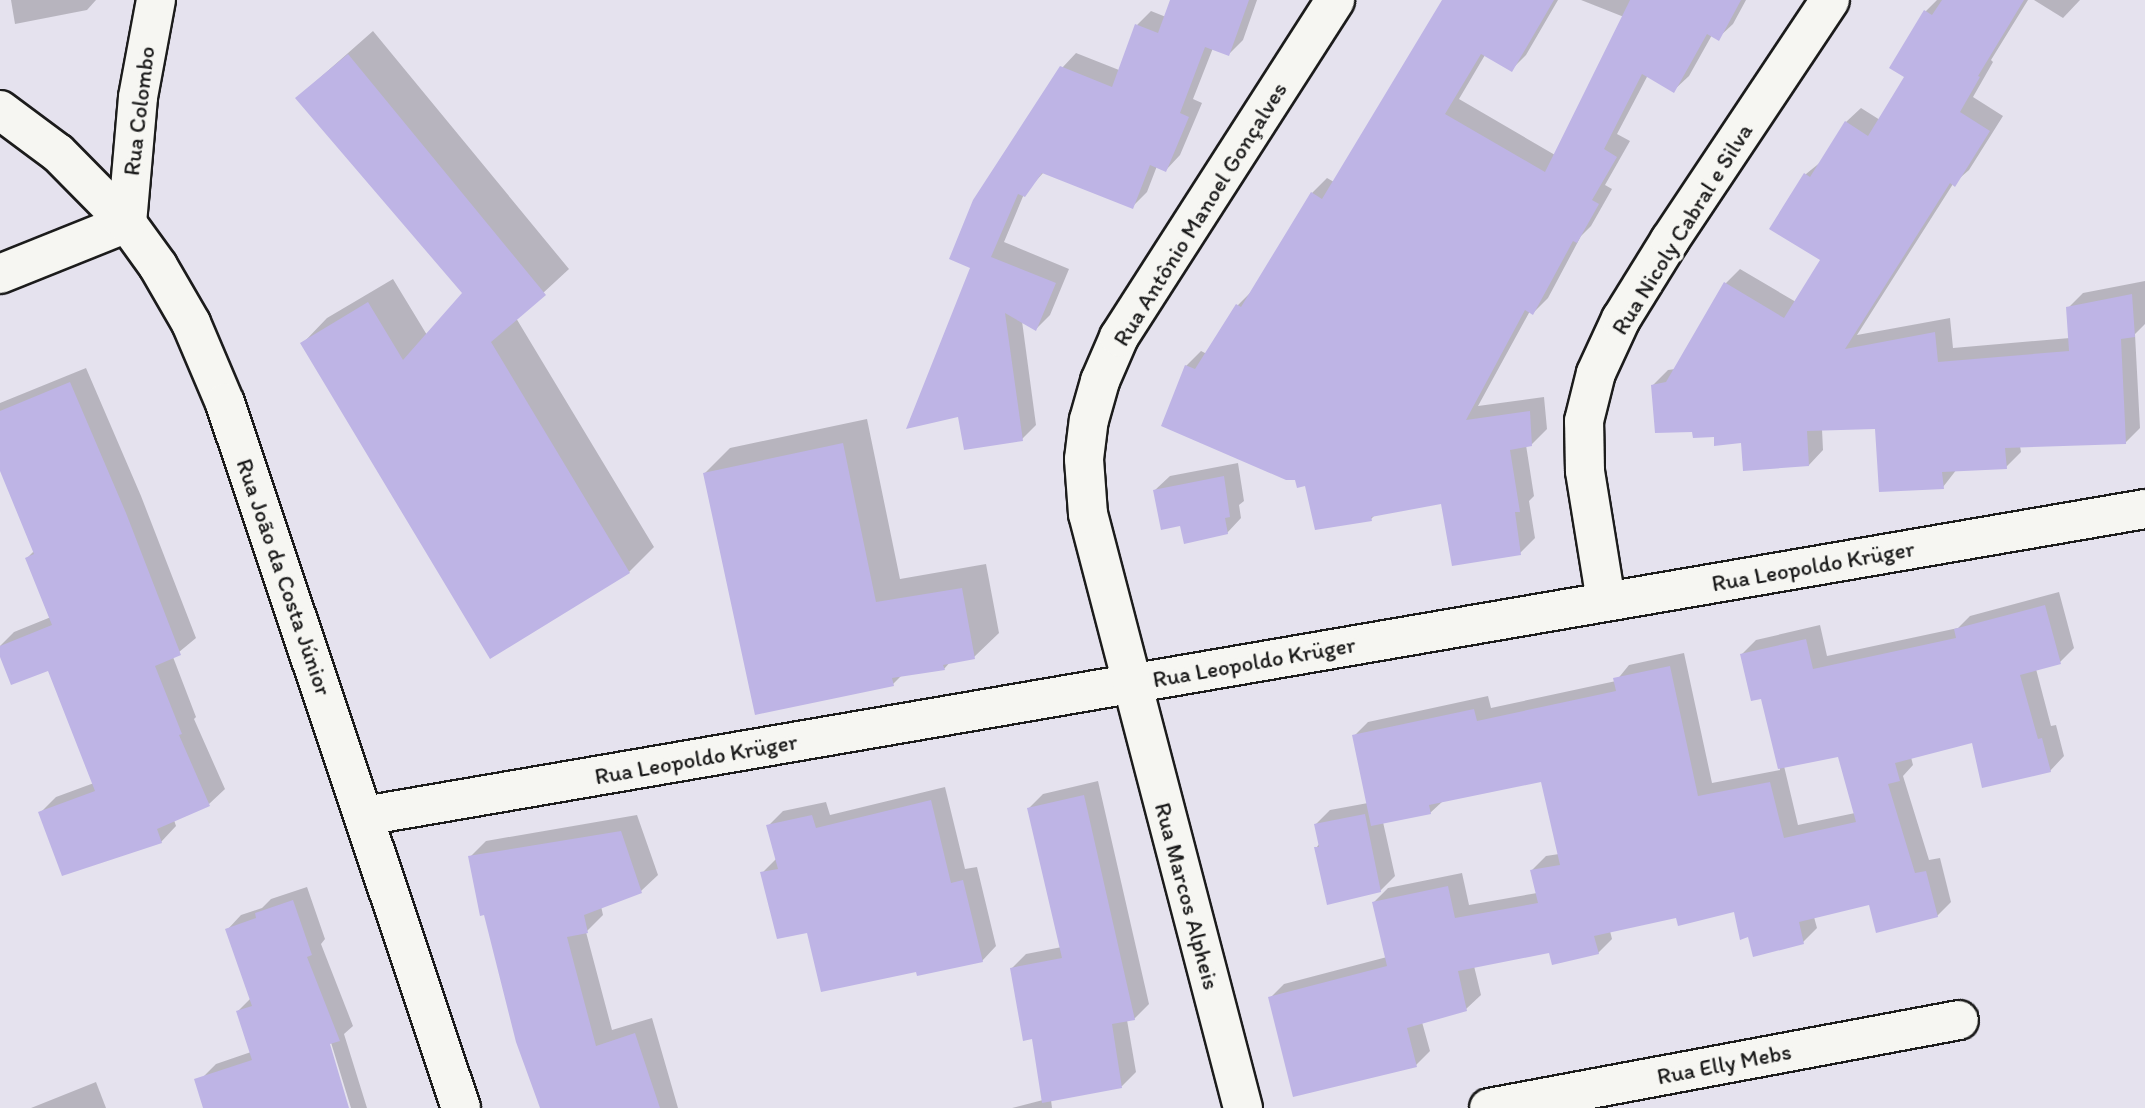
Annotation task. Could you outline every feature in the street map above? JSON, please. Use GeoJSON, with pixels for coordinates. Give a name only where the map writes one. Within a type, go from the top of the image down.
{"type":"FeatureCollection","features":[{"type":"Feature","properties":{"kind":"street","name":"Rua Colombo"},"geometry":{"type":"LineString","coordinates":[[127,223],[138,97],[156,0]]}},
{"type":"Feature","properties":{"kind":"street","name":"Rua Antônio Manoel Gonçalves"},"geometry":{"type":"LineString","coordinates":[[1132,684],[1088,514],[1084,459],[1089,420],[1100,381],[1119,337],[1335,0]]}},
{"type":"Feature","properties":{"kind":"street","name":"Rua Nicoly Cabral e Silva"},"geometry":{"type":"LineString","coordinates":[[1605,601],[1585,471],[1584,421],[1596,373],[1621,319],[1670,240],[1830,0]]}},
{"type":"Feature","properties":{"kind":"street","name":"Rua João da Costa Júnior"},"geometry":{"type":"LineString","coordinates":[[0,110],[58,153],[127,223],[158,266],[191,323],[225,403],[461,1108]]}},
{"type":"Feature","properties":{"kind":"street"},"geometry":{"type":"LineString","coordinates":[[0,274],[127,223]]}},
{"type":"Feature","properties":{"kind":"street","name":"Rua Leopoldo Krüger"},"geometry":{"type":"LineString","coordinates":[[364,817],[2145,509]]}},
{"type":"Feature","properties":{"kind":"street","name":"Rua Marcos Alpheis"},"geometry":{"type":"LineString","coordinates":[[1132,684],[1243,1108]]}},
{"type":"Feature","properties":{"kind":"street","name":"Rua Elly Mebs"},"geometry":{"type":"LineString","coordinates":[[1489,1108],[1958,1020]]}},
{"type":"Feature","properties":{"kind":"building"},"geometry":{"type":"Polygon","coordinates":[[[1170,0],[1249,0],[1229,56],[1205,47],[1180,113],[1189,117],[1166,172],[1150,165],[1133,209],[1042,173],[1025,197],[1018,194],[991,257],[1056,283],[1036,331],[1005,313],[1023,441],[964,450],[958,417],[906,429],[970,268],[949,259],[973,200],[1060,66],[1112,87],[1135,24],[1158,33],[1170,0]]]}},
{"type":"Feature","properties":{"kind":"building"},"geometry":{"type":"Polygon","coordinates":[[[1442,0],[1554,0],[1512,72],[1481,54],[1445,114],[1545,172],[1630,0],[1741,0],[1719,41],[1707,34],[1674,93],[1642,74],[1604,149],[1617,157],[1592,200],[1599,204],[1577,243],[1573,241],[1533,315],[1525,310],[1466,420],[1530,411],[1532,446],[1510,450],[1520,512],[1515,512],[1521,555],[1452,566],[1441,504],[1371,517],[1372,521],[1315,530],[1305,486],[1297,488],[1295,480],[1286,480],[1161,426],[1185,365],[1195,369],[1236,304],[1241,307],[1311,192],[1322,199],[1442,0]]]}},
{"type":"Feature","properties":{"kind":"building"},"geometry":{"type":"Polygon","coordinates":[[[1942,0],[2024,0],[1978,76],[1980,77],[1960,112],[1990,131],[1955,187],[1950,183],[1845,349],[1935,332],[1938,362],[2069,351],[2066,307],[2132,294],[2135,337],[2121,339],[2126,444],[2005,448],[2007,469],[1942,472],[1944,489],[1879,492],[1875,429],[1807,431],[1809,466],[1743,471],[1741,443],[1714,446],[1714,437],[1693,438],[1692,432],[1655,433],[1651,385],[1666,382],[1724,282],[1784,318],[1820,260],[1769,229],[1804,173],[1810,177],[1845,121],[1868,136],[1904,77],[1889,68],[1924,10],[1932,15],[1942,0]]]}},
{"type":"Feature","properties":{"kind":"building"},"geometry":{"type":"Polygon","coordinates":[[[348,54],[546,295],[491,342],[630,573],[490,659],[300,343],[368,302],[403,360],[462,293],[295,98],[348,54]]]}},
{"type":"Feature","properties":{"kind":"building"},"geometry":{"type":"Polygon","coordinates":[[[70,382],[126,513],[181,655],[155,666],[182,734],[179,735],[210,806],[157,829],[162,843],[62,876],[38,812],[95,791],[48,671],[11,685],[0,657],[0,646],[52,625],[25,558],[34,554],[0,471],[0,411],[70,382]]]}},
{"type":"Feature","properties":{"kind":"building"},"geometry":{"type":"Polygon","coordinates":[[[843,443],[876,602],[962,588],[975,659],[943,665],[945,670],[892,678],[894,686],[755,715],[703,473],[843,443]]]}},
{"type":"Feature","properties":{"kind":"building"},"geometry":{"type":"Polygon","coordinates":[[[1224,476],[1230,517],[1225,518],[1228,534],[1184,544],[1180,526],[1161,530],[1153,490],[1224,476]]]}},
{"type":"Feature","properties":{"kind":"building"},"geometry":{"type":"Polygon","coordinates":[[[2045,605],[2061,664],[2020,675],[2038,739],[2042,738],[2051,772],[1982,788],[1972,743],[1895,763],[1900,781],[1888,784],[1915,873],[1926,871],[1938,917],[1876,933],[1869,905],[1799,922],[1804,944],[1753,957],[1748,937],[1740,940],[1734,912],[1678,926],[1676,918],[1594,936],[1599,954],[1552,965],[1549,953],[1458,971],[1467,1011],[1407,1028],[1417,1067],[1293,1097],[1268,997],[1387,966],[1372,902],[1448,886],[1455,918],[1538,903],[1530,870],[1560,865],[1541,782],[1429,805],[1431,814],[1371,826],[1352,735],[1474,709],[1477,721],[1616,691],[1613,678],[1670,666],[1698,796],[1770,782],[1784,838],[1856,822],[1838,757],[1778,769],[1761,699],[1751,701],[1740,654],[1806,639],[1813,669],[1956,638],[1954,629],[2045,605]]]}},
{"type":"Feature","properties":{"kind":"building"},"geometry":{"type":"Polygon","coordinates":[[[1084,795],[1135,1020],[1112,1024],[1122,1088],[1042,1103],[1032,1039],[1023,1041],[1010,968],[1062,958],[1027,808],[1084,795]]]}},
{"type":"Feature","properties":{"kind":"building"},"geometry":{"type":"Polygon","coordinates":[[[931,800],[951,883],[963,880],[983,962],[917,976],[916,972],[821,992],[807,933],[777,939],[760,872],[778,869],[766,825],[812,815],[816,828],[931,800]]]}},
{"type":"Feature","properties":{"kind":"building"},"geometry":{"type":"Polygon","coordinates":[[[1365,814],[1381,892],[1327,905],[1314,847],[1319,847],[1314,824],[1365,814]]]}},
{"type":"Feature","properties":{"kind":"building"},"geometry":{"type":"Polygon","coordinates":[[[621,831],[642,893],[584,915],[588,933],[567,937],[596,1046],[635,1033],[660,1108],[540,1108],[516,1042],[484,915],[480,916],[468,856],[621,831]]]}},
{"type":"Feature","properties":{"kind":"building"},"geometry":{"type":"Polygon","coordinates":[[[293,900],[312,955],[307,957],[340,1041],[330,1044],[349,1108],[203,1108],[194,1079],[252,1060],[236,1011],[252,1006],[225,929],[256,918],[255,913],[293,900]]]}}]}
